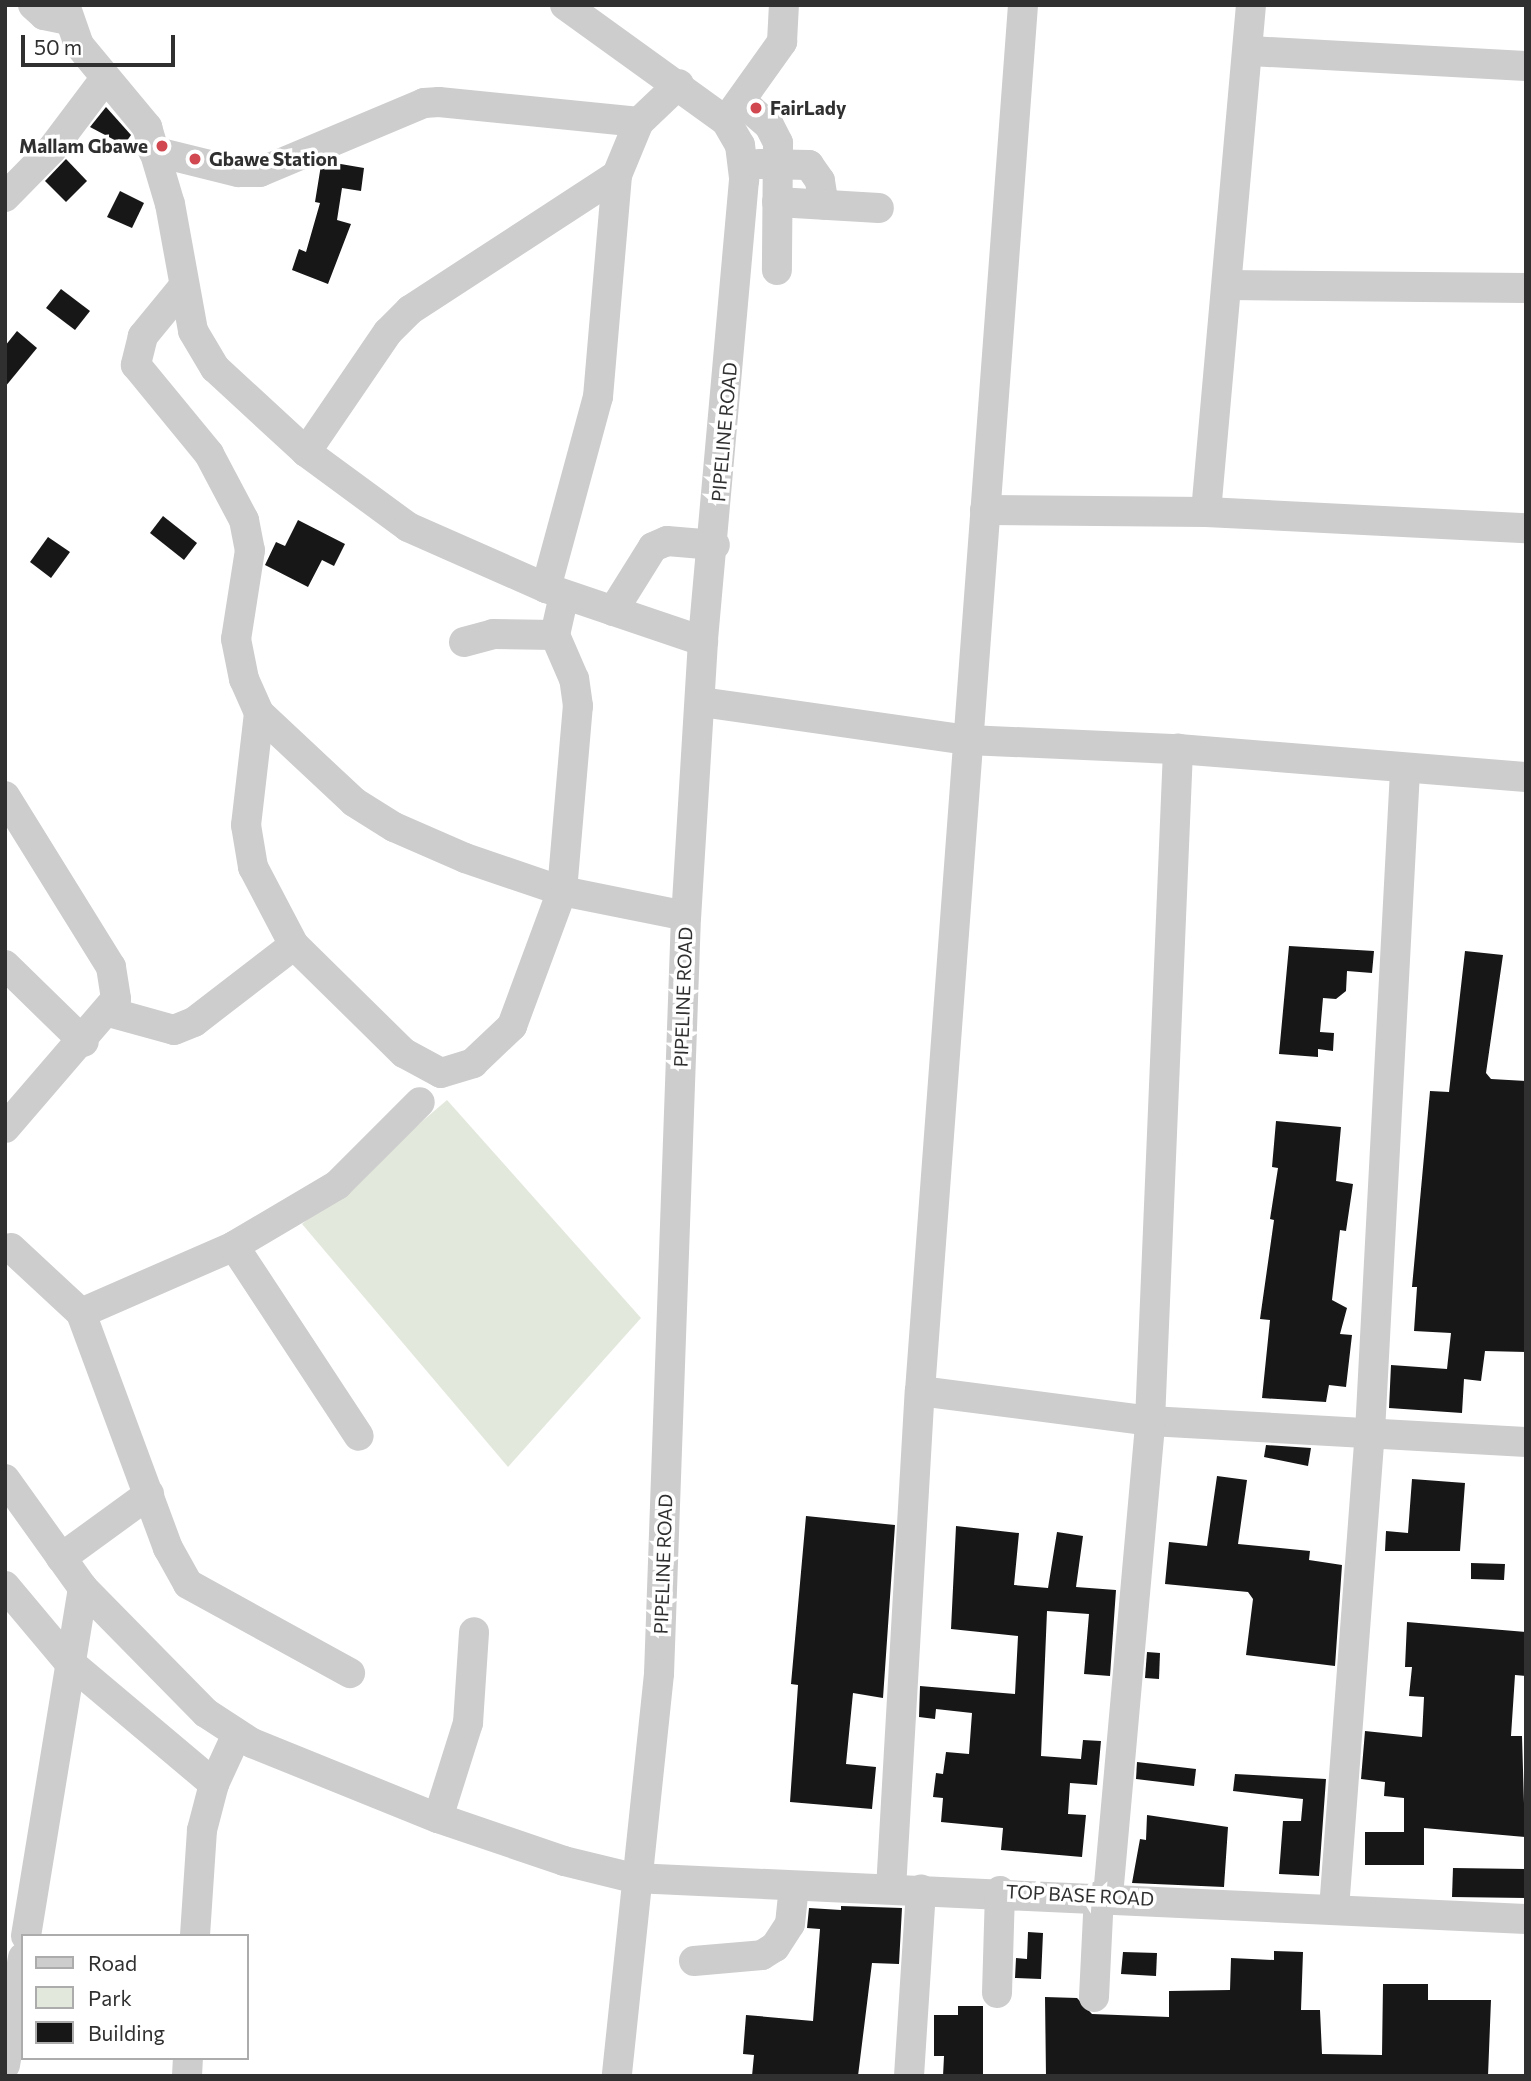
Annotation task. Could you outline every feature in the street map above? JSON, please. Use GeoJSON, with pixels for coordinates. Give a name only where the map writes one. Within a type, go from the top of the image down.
{"type":"FeatureCollection","features":[{"type":"Feature","properties":{"kind":"street"},"geometry":{"type":"LineString","coordinates":[[33,5],[44,15],[66,12],[104,80],[142,118],[170,204],[184,286],[202,352],[306,452],[408,527],[555,592],[703,641]]}},
{"type":"Feature","properties":{"kind":"street","name":"PIPELINE ROAD"},"geometry":{"type":"LineString","coordinates":[[565,5],[679,84],[733,111],[744,166],[715,545],[703,641],[686,916],[659,1674],[634,1878],[617,2076]]}},
{"type":"Feature","properties":{"kind":"street"},"geometry":{"type":"LineString","coordinates":[[777,270],[778,162],[773,130],[733,111],[782,41],[784,5]]}},
{"type":"Feature","properties":{"kind":"street"},"geometry":{"type":"LineString","coordinates":[[891,1889],[920,1391],[1023,5]]}},
{"type":"Feature","properties":{"kind":"street"},"geometry":{"type":"LineString","coordinates":[[1206,512],[1250,51],[1251,5]]}},
{"type":"Feature","properties":{"kind":"street"},"geometry":{"type":"LineString","coordinates":[[1250,51],[1526,66]]}},
{"type":"Feature","properties":{"kind":"street"},"geometry":{"type":"LineString","coordinates":[[5,197],[52,149],[104,80]]}},
{"type":"Feature","properties":{"kind":"street"},"geometry":{"type":"LineString","coordinates":[[259,713],[246,825],[253,867],[294,945],[404,1053],[441,1073],[473,1063],[512,1026],[562,891],[578,706],[574,679],[555,635],[555,592],[598,397],[617,175],[639,122],[679,84]]}},
{"type":"Feature","properties":{"kind":"street"},"geometry":{"type":"LineString","coordinates":[[153,151],[238,172],[260,172],[432,103],[639,122]]}},
{"type":"Feature","properties":{"kind":"street"},"geometry":{"type":"LineString","coordinates":[[744,166],[778,162],[809,165],[820,181],[824,205]]}},
{"type":"Feature","properties":{"kind":"street"},"geometry":{"type":"LineString","coordinates":[[306,452],[388,332],[410,310],[617,175]]}},
{"type":"Feature","properties":{"kind":"street"},"geometry":{"type":"LineString","coordinates":[[778,202],[878,208]]}},
{"type":"Feature","properties":{"kind":"street"},"geometry":{"type":"LineString","coordinates":[[1229,285],[1526,288]]}},
{"type":"Feature","properties":{"kind":"street"},"geometry":{"type":"LineString","coordinates":[[184,286],[143,336],[136,365],[209,454],[244,520],[250,550],[236,639],[244,680],[259,713],[354,802],[394,827],[465,859],[562,891],[686,916]]}},
{"type":"Feature","properties":{"kind":"street"},"geometry":{"type":"LineString","coordinates":[[985,510],[1206,512],[1526,528]]}},
{"type":"Feature","properties":{"kind":"street"},"geometry":{"type":"LineString","coordinates":[[613,611],[653,547],[667,541],[715,545]]}},
{"type":"Feature","properties":{"kind":"street"},"geometry":{"type":"LineString","coordinates":[[464,642],[493,634],[555,635]]}},
{"type":"Feature","properties":{"kind":"street"},"geometry":{"type":"LineString","coordinates":[[701,702],[968,740],[1178,749],[1405,770],[1526,777]]}},
{"type":"Feature","properties":{"kind":"street"},"geometry":{"type":"LineString","coordinates":[[1094,1997],[1150,1421],[1178,749]]}},
{"type":"Feature","properties":{"kind":"street"},"geometry":{"type":"LineString","coordinates":[[1335,1909],[1370,1432],[1405,770]]}},
{"type":"Feature","properties":{"kind":"street"},"geometry":{"type":"LineString","coordinates":[[5,796],[111,967],[116,999],[109,1012],[84,1042],[5,1128]]}},
{"type":"Feature","properties":{"kind":"street"},"geometry":{"type":"LineString","coordinates":[[109,1012],[174,1030],[194,1022],[294,945]]}},
{"type":"Feature","properties":{"kind":"street"},"geometry":{"type":"LineString","coordinates":[[5,965],[84,1042]]}},
{"type":"Feature","properties":{"kind":"street"},"geometry":{"type":"LineString","coordinates":[[81,1313],[234,1247],[338,1185],[421,1102]]}},
{"type":"Feature","properties":{"kind":"street"},"geometry":{"type":"LineString","coordinates":[[234,1247],[359,1436]]}},
{"type":"Feature","properties":{"kind":"street"},"geometry":{"type":"LineString","coordinates":[[11,1248],[81,1313],[168,1548],[188,1584],[350,1672]]}},
{"type":"Feature","properties":{"kind":"street"},"geometry":{"type":"LineString","coordinates":[[920,1391],[1150,1421],[1526,1442]]}},
{"type":"Feature","properties":{"kind":"street","name":"TOP BASE ROAD"},"geometry":{"type":"LineString","coordinates":[[5,1479],[83,1588],[177,1688],[237,1734],[438,1818],[564,1861],[634,1878],[794,1886],[1000,1891],[1526,1919]]}},
{"type":"Feature","properties":{"kind":"street"},"geometry":{"type":"LineString","coordinates":[[61,1558],[149,1494]]}},
{"type":"Feature","properties":{"kind":"street"},"geometry":{"type":"LineString","coordinates":[[5,1586],[68,1661],[214,1784]]}},
{"type":"Feature","properties":{"kind":"street"},"geometry":{"type":"LineString","coordinates":[[26,1934],[68,1661],[83,1588]]}},
{"type":"Feature","properties":{"kind":"street"},"geometry":{"type":"LineString","coordinates":[[438,1818],[468,1723],[474,1632]]}},
{"type":"Feature","properties":{"kind":"street"},"geometry":{"type":"LineString","coordinates":[[195,1934],[202,1829],[214,1784],[237,1734]]}},
{"type":"Feature","properties":{"kind":"street"},"geometry":{"type":"LineString","coordinates":[[694,1961],[762,1955],[775,1947],[790,1924],[794,1886]]}},
{"type":"Feature","properties":{"kind":"street"},"geometry":{"type":"LineString","coordinates":[[909,2076],[921,1889]]}},
{"type":"Feature","properties":{"kind":"street"},"geometry":{"type":"LineString","coordinates":[[997,1993],[1000,1891]]}},
{"type":"Feature","properties":{"kind":"street"},"geometry":{"type":"LineString","coordinates":[[5,2065],[21,1970]]}},
{"type":"Feature","properties":{"kind":"green space"},"geometry":{"type":"Polygon","coordinates":[[[447,1100],[641,1318],[508,1467],[302,1224],[447,1100]]]}},
{"type":"Feature","properties":{"kind":"building"},"geometry":{"type":"Polygon","coordinates":[[[106,107],[131,135],[124,145],[90,127],[106,107]]]}},
{"type":"Feature","properties":{"kind":"building"},"geometry":{"type":"Polygon","coordinates":[[[66,159],[87,181],[66,202],[45,181],[66,159]]]}},
{"type":"Feature","properties":{"kind":"building"},"geometry":{"type":"Polygon","coordinates":[[[329,162],[364,168],[361,191],[342,188],[337,220],[351,224],[328,284],[292,270],[299,249],[306,252],[320,203],[315,202],[321,165],[329,162]]]}},
{"type":"Feature","properties":{"kind":"building"},"geometry":{"type":"Polygon","coordinates":[[[120,191],[144,203],[132,228],[107,217],[120,191]]]}},
{"type":"Feature","properties":{"kind":"building"},"geometry":{"type":"Polygon","coordinates":[[[61,289],[90,311],[75,330],[46,308],[61,289]]]}},
{"type":"Feature","properties":{"kind":"building"},"geometry":{"type":"Polygon","coordinates":[[[17,331],[37,348],[5,387],[5,346],[17,331]]]}},
{"type":"Feature","properties":{"kind":"building"},"geometry":{"type":"Polygon","coordinates":[[[163,516],[197,543],[184,560],[150,533],[163,516]]]}},
{"type":"Feature","properties":{"kind":"building"},"geometry":{"type":"Polygon","coordinates":[[[298,520],[345,544],[334,566],[322,560],[308,587],[265,565],[276,542],[285,546],[298,520]]]}},
{"type":"Feature","properties":{"kind":"building"},"geometry":{"type":"Polygon","coordinates":[[[48,537],[70,552],[51,578],[30,562],[48,537]]]}},
{"type":"Feature","properties":{"kind":"building"},"geometry":{"type":"Polygon","coordinates":[[[1289,946],[1374,951],[1372,973],[1347,971],[1346,991],[1336,999],[1323,998],[1320,1032],[1334,1033],[1333,1051],[1318,1049],[1318,1057],[1279,1054],[1289,946]]]}},
{"type":"Feature","properties":{"kind":"building"},"geometry":{"type":"Polygon","coordinates":[[[1465,951],[1503,955],[1486,1073],[1491,1079],[1526,1081],[1526,1352],[1485,1351],[1481,1381],[1464,1379],[1462,1413],[1389,1408],[1391,1365],[1447,1369],[1451,1333],[1414,1331],[1417,1287],[1412,1287],[1430,1091],[1449,1092],[1465,951]]]}},
{"type":"Feature","properties":{"kind":"building"},"geometry":{"type":"Polygon","coordinates":[[[1276,1121],[1341,1127],[1336,1181],[1353,1184],[1346,1231],[1340,1230],[1332,1300],[1347,1308],[1340,1334],[1352,1335],[1346,1387],[1329,1385],[1326,1402],[1262,1398],[1270,1320],[1260,1319],[1274,1220],[1270,1219],[1278,1168],[1272,1167],[1276,1121]]]}},
{"type":"Feature","properties":{"kind":"building"},"geometry":{"type":"Polygon","coordinates":[[[1266,1445],[1311,1448],[1308,1466],[1264,1457],[1266,1445]]]}},
{"type":"Feature","properties":{"kind":"building"},"geometry":{"type":"Polygon","coordinates":[[[1217,1476],[1247,1480],[1238,1544],[1310,1551],[1309,1560],[1342,1565],[1335,1666],[1246,1655],[1253,1599],[1248,1592],[1165,1584],[1169,1542],[1207,1546],[1217,1476]]]}},
{"type":"Feature","properties":{"kind":"building"},"geometry":{"type":"Polygon","coordinates":[[[1412,1479],[1465,1483],[1460,1551],[1385,1551],[1386,1531],[1408,1533],[1412,1479]]]}},
{"type":"Feature","properties":{"kind":"building"},"geometry":{"type":"Polygon","coordinates":[[[806,1516],[895,1525],[883,1698],[853,1693],[846,1764],[876,1767],[872,1809],[790,1802],[798,1685],[791,1684],[806,1516]]]}},
{"type":"Feature","properties":{"kind":"building"},"geometry":{"type":"Polygon","coordinates":[[[956,1526],[1019,1533],[1014,1585],[1048,1588],[1057,1532],[1083,1536],[1076,1587],[1116,1590],[1110,1676],[1084,1674],[1089,1614],[1047,1611],[1041,1756],[1081,1759],[1083,1740],[1101,1741],[1097,1785],[1070,1783],[1068,1814],[1086,1815],[1082,1857],[1001,1850],[1003,1828],[941,1822],[943,1798],[933,1797],[936,1773],[943,1774],[946,1752],[969,1754],[972,1713],[936,1709],[935,1719],[919,1717],[920,1686],[1015,1694],[1018,1636],[951,1629],[956,1526]]]}},
{"type":"Feature","properties":{"kind":"building"},"geometry":{"type":"Polygon","coordinates":[[[1471,1563],[1505,1564],[1504,1580],[1471,1579],[1471,1563]]]}},
{"type":"Feature","properties":{"kind":"building"},"geometry":{"type":"Polygon","coordinates":[[[1407,1622],[1526,1632],[1526,1676],[1515,1675],[1511,1736],[1522,1736],[1525,1837],[1424,1828],[1424,1865],[1365,1865],[1365,1832],[1404,1832],[1404,1798],[1384,1796],[1385,1782],[1361,1779],[1365,1731],[1422,1737],[1424,1697],[1409,1696],[1412,1667],[1405,1667],[1407,1622]]]}},
{"type":"Feature","properties":{"kind":"building"},"geometry":{"type":"Polygon","coordinates":[[[1147,1652],[1160,1653],[1159,1679],[1145,1678],[1147,1652]]]}},
{"type":"Feature","properties":{"kind":"building"},"geometry":{"type":"Polygon","coordinates":[[[1137,1762],[1196,1769],[1194,1786],[1136,1779],[1137,1762]]]}},
{"type":"Feature","properties":{"kind":"building"},"geometry":{"type":"Polygon","coordinates":[[[1235,1774],[1326,1779],[1319,1876],[1279,1874],[1283,1821],[1301,1821],[1303,1799],[1233,1791],[1235,1774]]]}},
{"type":"Feature","properties":{"kind":"building"},"geometry":{"type":"Polygon","coordinates":[[[1147,1815],[1228,1827],[1224,1887],[1132,1883],[1140,1839],[1146,1840],[1147,1815]]]}},
{"type":"Feature","properties":{"kind":"building"},"geometry":{"type":"Polygon","coordinates":[[[1453,1868],[1526,1869],[1526,1898],[1452,1897],[1453,1868]]]}},
{"type":"Feature","properties":{"kind":"building"},"geometry":{"type":"Polygon","coordinates":[[[841,1906],[902,1908],[899,1964],[872,1963],[858,2076],[752,2076],[754,2055],[743,2054],[746,2015],[813,2021],[820,1929],[807,1928],[809,1908],[841,1910],[841,1906]]]}},
{"type":"Feature","properties":{"kind":"building"},"geometry":{"type":"Polygon","coordinates":[[[1028,1932],[1043,1933],[1041,1979],[1015,1978],[1016,1958],[1027,1959],[1028,1932]]]}},
{"type":"Feature","properties":{"kind":"building"},"geometry":{"type":"Polygon","coordinates":[[[1274,1951],[1303,1952],[1301,2010],[1320,2010],[1322,2054],[1382,2055],[1383,1984],[1428,1984],[1428,2000],[1491,2000],[1488,2076],[1046,2076],[1045,1997],[1077,1998],[1092,2014],[1169,2017],[1169,1991],[1230,1990],[1231,1958],[1274,1960],[1274,1951]]]}},
{"type":"Feature","properties":{"kind":"building"},"geometry":{"type":"Polygon","coordinates":[[[1123,1952],[1157,1953],[1156,1976],[1121,1974],[1123,1952]]]}},
{"type":"Feature","properties":{"kind":"building"},"geometry":{"type":"Polygon","coordinates":[[[958,2006],[983,2006],[983,2076],[943,2076],[944,2056],[934,2056],[934,2015],[958,2015],[958,2006]]]}},
{"type":"Feature","properties":{"kind":"place","name":"FairLady"},"geometry":{"type":"Point","coordinates":[756,108]}},
{"type":"Feature","properties":{"kind":"place","name":"Mallam Gbawe"},"geometry":{"type":"Point","coordinates":[162,146]}},
{"type":"Feature","properties":{"kind":"place","name":"Gbawe Station"},"geometry":{"type":"Point","coordinates":[195,159]}}]}
